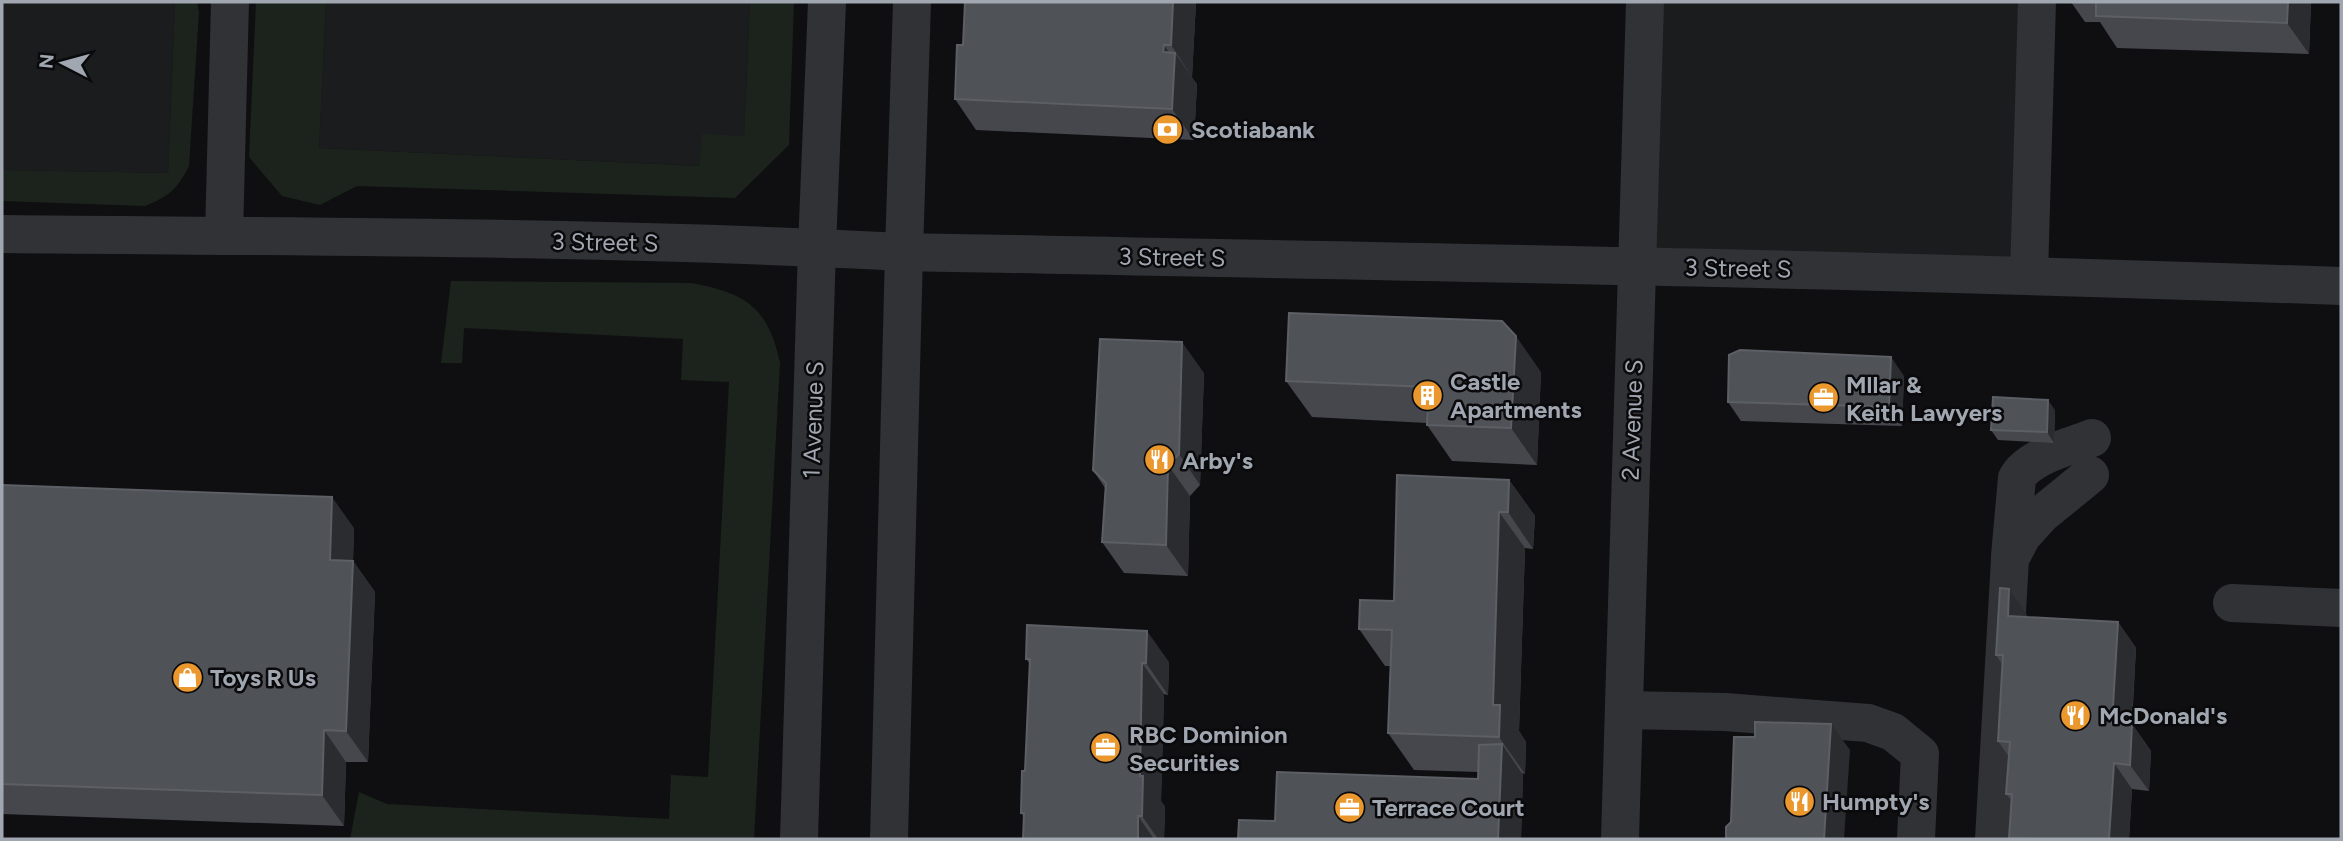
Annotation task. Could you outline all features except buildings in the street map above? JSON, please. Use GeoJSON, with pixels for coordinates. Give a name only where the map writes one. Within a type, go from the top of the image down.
{"type":"FeatureCollection","features":[{"type":"Feature","properties":{"kind":"street"},"geometry":{"type":"LineString","coordinates":[[224,236],[230,2]]}},
{"type":"Feature","properties":{"kind":"street","name":"1 Avenue S"},"geometry":{"type":"LineString","coordinates":[[799,839],[827,2]]}},
{"type":"Feature","properties":{"kind":"street"},"geometry":{"type":"LineString","coordinates":[[889,839],[912,2]]}},
{"type":"Feature","properties":{"kind":"street","name":"2 Avenue S"},"geometry":{"type":"LineString","coordinates":[[1620,839],[1645,2]]}},
{"type":"Feature","properties":{"kind":"street"},"geometry":{"type":"LineString","coordinates":[[2029,275],[2037,2]]}},
{"type":"Feature","properties":{"kind":"street","name":"3 Street S"},"geometry":{"type":"LineString","coordinates":[[2,234],[435,238],[817,247],[904,252],[1637,265],[2341,286]]}},
{"type":"Feature","properties":{"kind":"street"},"geometry":{"type":"LineString","coordinates":[[1994,839],[2010,559],[2022,536],[2091,457]]}},
{"type":"Feature","properties":{"kind":"street"},"geometry":{"type":"LineString","coordinates":[[2232,603],[2341,608]]}},
{"type":"Feature","properties":{"kind":"street"},"geometry":{"type":"LineString","coordinates":[[1624,710],[1725,712],[1868,723],[1893,732],[1920,754],[1916,839]]}},
{"type":"Feature","properties":{"kind":"shaded area"},"geometry":{"type":"Polygon","coordinates":[[[2,2],[175,2],[168,173],[2,170],[2,2]]]}},
{"type":"Feature","properties":{"kind":"shaded area"},"geometry":{"type":"Polygon","coordinates":[[[175,2],[197,2],[199,12],[189,166],[181,181],[167,195],[145,206],[2,201],[2,170],[168,173],[175,2]]]}},
{"type":"Feature","properties":{"kind":"shaded area"},"geometry":{"type":"Polygon","coordinates":[[[256,2],[326,2],[319,148],[700,166],[702,134],[744,136],[750,2],[794,2],[789,145],[735,198],[357,186],[320,205],[282,196],[249,157],[256,2]]]}},
{"type":"Feature","properties":{"kind":"shaded area"},"geometry":{"type":"Polygon","coordinates":[[[326,2],[750,2],[744,136],[701,166],[319,148],[326,2]]]}},
{"type":"Feature","properties":{"kind":"shaded area"},"geometry":{"type":"Polygon","coordinates":[[[1645,2],[2037,2],[2029,275],[1637,265],[1645,2]]]}},
{"type":"Feature","properties":{"kind":"shaded area"},"geometry":{"type":"Polygon","coordinates":[[[451,281],[691,283],[740,298],[752,306],[769,328],[780,363],[754,839],[350,839],[359,792],[387,804],[669,819],[671,775],[708,777],[729,382],[681,380],[683,339],[464,328],[462,363],[441,363],[451,281]]]}},
{"type":"Feature","properties":{"kind":"place","name":"Scotiabank"},"geometry":{"type":"Point","coordinates":[1168,129]}},
{"type":"Feature","properties":{"kind":"place","name":"Castle Apartments"},"geometry":{"type":"Point","coordinates":[1427,395]}},
{"type":"Feature","properties":{"kind":"place","name":"Mllar & Keith Lawyers"},"geometry":{"type":"Point","coordinates":[1823,398]}},
{"type":"Feature","properties":{"kind":"place","name":"Arby's"},"geometry":{"type":"Point","coordinates":[1159,460]}},
{"type":"Feature","properties":{"kind":"place","name":"Toys R Us"},"geometry":{"type":"Point","coordinates":[187,677]}},
{"type":"Feature","properties":{"kind":"place","name":"McDonald's"},"geometry":{"type":"Point","coordinates":[2076,715]}},
{"type":"Feature","properties":{"kind":"place","name":"RBC Dominion Securities"},"geometry":{"type":"Point","coordinates":[1106,748]}},
{"type":"Feature","properties":{"kind":"place","name":"Humpty's"},"geometry":{"type":"Point","coordinates":[1799,801]}},
{"type":"Feature","properties":{"kind":"place","name":"Terrace Court"},"geometry":{"type":"Point","coordinates":[1349,807]}}]}
